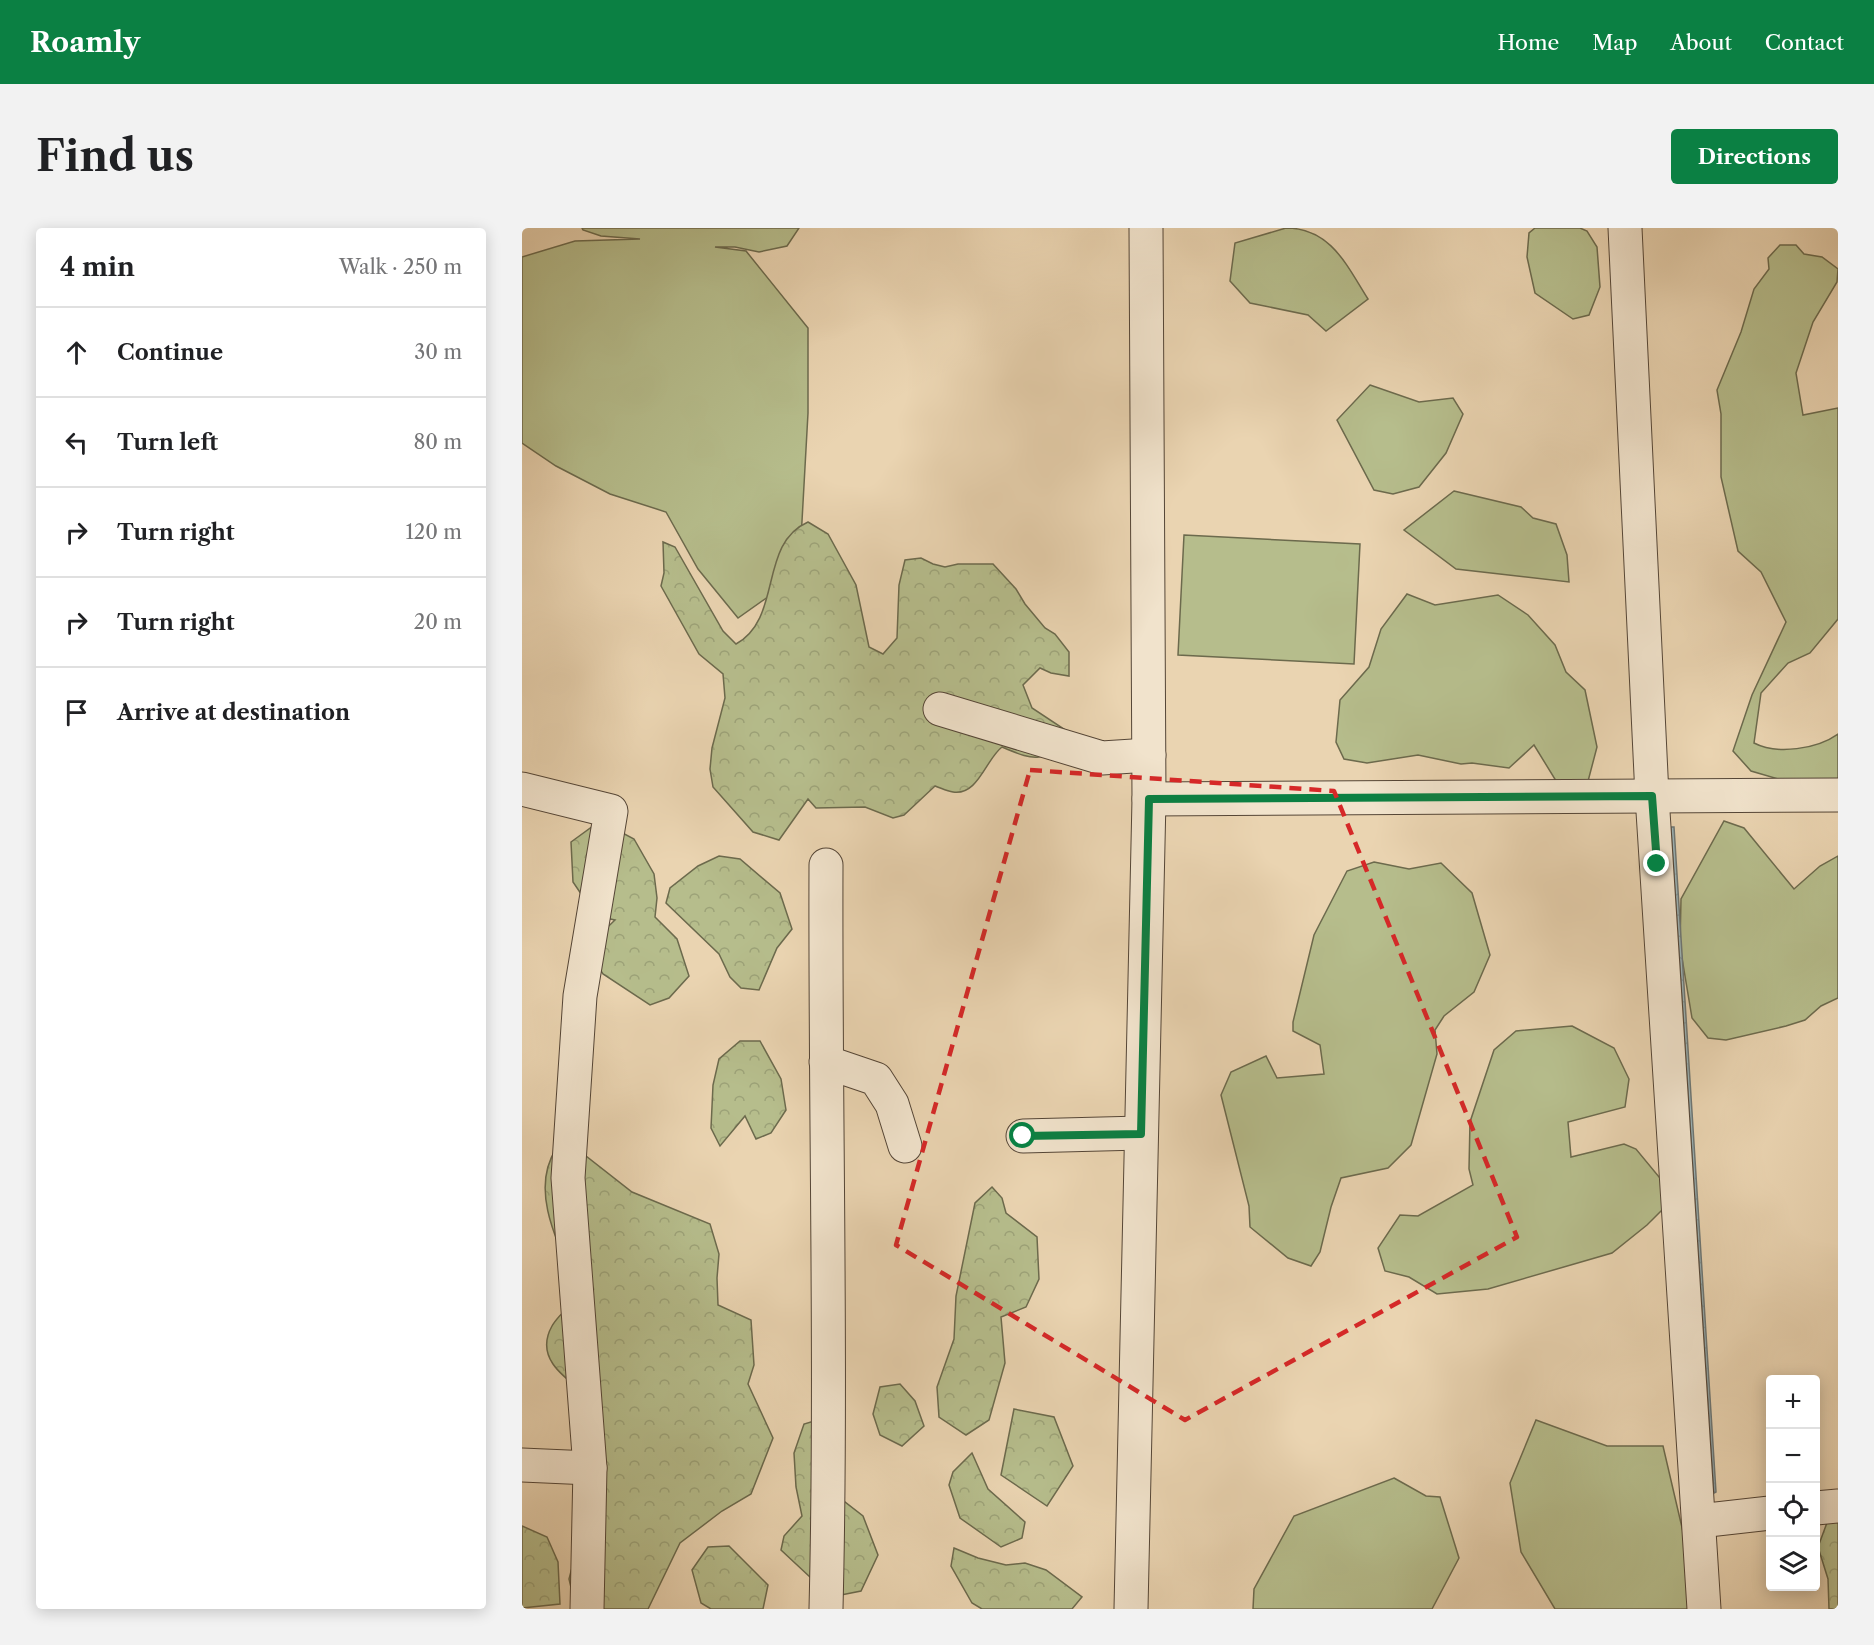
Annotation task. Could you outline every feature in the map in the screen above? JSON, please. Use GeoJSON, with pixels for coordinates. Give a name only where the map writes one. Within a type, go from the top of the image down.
{"type":"FeatureCollection","features":[{"type":"Feature","properties":{"kind":"street"},"geometry":{"type":"LineString","coordinates":[[1131,1609],[1149,799],[1146,228]]}},
{"type":"Feature","properties":{"kind":"street"},"geometry":{"type":"LineString","coordinates":[[1625,228],[1652,796],[1704,1609]]}},
{"type":"Feature","properties":{"kind":"street"},"geometry":{"type":"LineString","coordinates":[[940,709],[1102,758],[1149,755]]}},
{"type":"Feature","properties":{"kind":"street"},"geometry":{"type":"LineString","coordinates":[[522,789],[611,811],[580,996],[568,1178],[590,1468],[587,1609]]}},
{"type":"Feature","properties":{"kind":"street"},"geometry":{"type":"LineString","coordinates":[[1149,799],[1838,795]]}},
{"type":"Feature","properties":{"kind":"street"},"geometry":{"type":"LineString","coordinates":[[826,865],[829,1474],[826,1609]]}},
{"type":"Feature","properties":{"kind":"street"},"geometry":{"type":"LineString","coordinates":[[826,1062],[876,1079],[892,1104],[905,1146]]}},
{"type":"Feature","properties":{"kind":"street"},"geometry":{"type":"LineString","coordinates":[[1023,1136],[1141,1134]]}},
{"type":"Feature","properties":{"kind":"street"},"geometry":{"type":"LineString","coordinates":[[522,1465],[590,1468]]}},
{"type":"Feature","properties":{"kind":"street"},"geometry":{"type":"LineString","coordinates":[[1820,1508],[1838,1506]]}},
{"type":"Feature","properties":{"kind":"street"},"geometry":{"type":"LineString","coordinates":[[1699,1521],[1766,1513]]}},
{"type":"Feature","properties":{"kind":"highlighted area"},"geometry":{"type":"Polygon","coordinates":[[[1030,770],[1334,791],[1517,1237],[1185,1420],[896,1245],[1030,770]]]}},
{"type":"Feature","properties":{"kind":"green space"},"geometry":{"type":"Polygon","coordinates":[[[582,228],[799,228],[787,246],[759,252],[735,247],[715,247],[746,251],[808,328],[808,413],[799,575],[738,618],[698,569],[666,512],[610,494],[556,466],[522,443],[522,257],[575,241],[640,239],[601,236],[582,228]]]}},
{"type":"Feature","properties":{"kind":"green space"},"geometry":{"type":"Polygon","coordinates":[[[1286,228],[1315,234],[1326,242],[1345,262],[1368,299],[1326,331],[1308,315],[1250,303],[1230,281],[1235,243],[1286,228]]]}},
{"type":"Feature","properties":{"kind":"green space"},"geometry":{"type":"Polygon","coordinates":[[[1535,228],[1580,228],[1587,231],[1597,247],[1600,287],[1589,315],[1573,319],[1535,293],[1527,257],[1529,233],[1535,228]]]}},
{"type":"Feature","properties":{"kind":"green space"},"geometry":{"type":"Polygon","coordinates":[[[1780,245],[1796,245],[1804,254],[1822,257],[1838,269],[1837,282],[1813,322],[1796,373],[1803,415],[1838,408],[1838,619],[1810,653],[1788,663],[1761,693],[1754,743],[1774,749],[1797,749],[1819,743],[1838,734],[1838,785],[1799,785],[1751,771],[1733,751],[1752,695],[1786,622],[1761,572],[1738,551],[1721,477],[1721,414],[1717,390],[1741,332],[1754,289],[1769,269],[1768,258],[1780,245]]]}},
{"type":"Feature","properties":{"kind":"green space"},"geometry":{"type":"Polygon","coordinates":[[[1370,385],[1419,402],[1453,398],[1463,414],[1446,453],[1419,487],[1393,494],[1374,490],[1337,420],[1370,385]]]}},
{"type":"Feature","properties":{"kind":"green space"},"geometry":{"type":"Polygon","coordinates":[[[1454,491],[1521,507],[1533,518],[1556,524],[1567,555],[1569,582],[1456,569],[1404,530],[1454,491]]]}},
{"type":"Feature","properties":{"kind":"green space"},"geometry":{"type":"Polygon","coordinates":[[[808,522],[828,534],[856,585],[869,647],[883,654],[897,638],[899,585],[905,560],[921,558],[945,567],[958,564],[993,564],[1016,589],[1045,628],[1055,634],[1069,652],[1069,676],[1051,673],[1040,668],[1023,685],[1032,708],[1073,735],[1054,750],[1040,757],[1025,756],[1002,747],[981,776],[969,788],[962,792],[953,792],[935,786],[904,815],[893,818],[865,807],[816,808],[808,799],[779,840],[753,832],[713,787],[710,769],[712,748],[725,698],[723,674],[699,654],[661,586],[664,573],[663,542],[675,547],[723,631],[736,644],[751,632],[760,617],[782,547],[792,532],[808,522]]]}},
{"type":"Feature","properties":{"kind":"green space"},"geometry":{"type":"Polygon","coordinates":[[[1184,535],[1360,544],[1354,664],[1178,655],[1184,535]]]}},
{"type":"Feature","properties":{"kind":"green space"},"geometry":{"type":"Polygon","coordinates":[[[1407,594],[1435,605],[1498,595],[1528,615],[1555,645],[1566,672],[1585,690],[1597,747],[1587,785],[1569,802],[1534,745],[1509,768],[1472,763],[1461,764],[1418,755],[1367,763],[1344,759],[1336,742],[1340,700],[1369,667],[1381,629],[1407,594]]]}},
{"type":"Feature","properties":{"kind":"green space"},"geometry":{"type":"Polygon","coordinates":[[[600,821],[634,839],[654,874],[657,898],[655,917],[677,939],[689,976],[669,998],[650,1005],[603,974],[586,948],[615,920],[596,916],[573,882],[571,842],[600,821]]]}},
{"type":"Feature","properties":{"kind":"green space"},"geometry":{"type":"Polygon","coordinates":[[[1724,821],[1744,828],[1794,889],[1820,866],[1838,856],[1838,998],[1821,1006],[1805,1020],[1726,1040],[1708,1038],[1692,1018],[1680,946],[1681,899],[1724,821]]]}},
{"type":"Feature","properties":{"kind":"green space"},"geometry":{"type":"Polygon","coordinates":[[[719,856],[740,859],[780,893],[792,929],[777,948],[759,990],[741,988],[730,977],[719,954],[666,903],[670,888],[698,866],[719,856]]]}},
{"type":"Feature","properties":{"kind":"green space"},"geometry":{"type":"Polygon","coordinates":[[[1374,862],[1409,869],[1441,863],[1472,893],[1490,955],[1474,992],[1444,1016],[1435,1030],[1437,1054],[1411,1145],[1388,1168],[1341,1178],[1320,1252],[1311,1266],[1288,1258],[1250,1227],[1249,1206],[1221,1095],[1231,1072],[1266,1056],[1277,1078],[1324,1074],[1320,1045],[1293,1031],[1293,1022],[1314,935],[1347,871],[1374,862]]]}},
{"type":"Feature","properties":{"kind":"green space"},"geometry":{"type":"Polygon","coordinates":[[[1572,1026],[1614,1048],[1629,1079],[1625,1107],[1568,1122],[1571,1157],[1624,1144],[1636,1149],[1669,1189],[1671,1201],[1647,1225],[1612,1253],[1488,1289],[1437,1294],[1409,1277],[1385,1271],[1378,1248],[1400,1215],[1418,1216],[1473,1185],[1469,1169],[1470,1122],[1494,1050],[1516,1031],[1572,1026]]]}},
{"type":"Feature","properties":{"kind":"green space"},"geometry":{"type":"Polygon","coordinates":[[[740,1041],[760,1041],[781,1079],[786,1110],[771,1133],[756,1139],[745,1116],[720,1146],[711,1128],[713,1085],[719,1059],[740,1041]]]}},
{"type":"Feature","properties":{"kind":"green space"},"geometry":{"type":"Polygon","coordinates":[[[556,1149],[577,1149],[632,1192],[710,1224],[719,1254],[718,1305],[751,1320],[754,1365],[748,1384],[773,1438],[751,1494],[722,1511],[680,1543],[648,1609],[576,1609],[569,1579],[574,1560],[586,1394],[554,1366],[547,1348],[547,1337],[552,1326],[581,1295],[558,1242],[546,1204],[545,1185],[548,1166],[556,1149]]]}},
{"type":"Feature","properties":{"kind":"green space"},"geometry":{"type":"Polygon","coordinates":[[[992,1187],[1002,1198],[1006,1213],[1037,1237],[1039,1279],[1026,1307],[1001,1317],[1005,1363],[989,1420],[966,1435],[939,1417],[937,1387],[954,1339],[956,1296],[975,1203],[992,1187]]]}},
{"type":"Feature","properties":{"kind":"green space"},"geometry":{"type":"Polygon","coordinates":[[[900,1384],[915,1401],[924,1426],[902,1446],[880,1435],[873,1414],[880,1387],[900,1384]]]}},
{"type":"Feature","properties":{"kind":"green space"},"geometry":{"type":"Polygon","coordinates":[[[1014,1409],[1054,1417],[1073,1466],[1047,1506],[1001,1475],[1014,1409]]]}},
{"type":"Feature","properties":{"kind":"green space"},"geometry":{"type":"Polygon","coordinates":[[[821,1419],[840,1498],[863,1516],[878,1555],[861,1591],[836,1596],[811,1578],[781,1550],[784,1536],[802,1516],[796,1487],[794,1453],[804,1424],[821,1419]]]}},
{"type":"Feature","properties":{"kind":"green space"},"geometry":{"type":"Polygon","coordinates":[[[1536,1420],[1607,1446],[1663,1446],[1687,1549],[1688,1609],[1555,1609],[1521,1552],[1510,1483],[1536,1420]]]}},
{"type":"Feature","properties":{"kind":"green space"},"geometry":{"type":"Polygon","coordinates":[[[972,1453],[988,1489],[1025,1522],[1022,1538],[1001,1547],[960,1518],[949,1485],[953,1472],[972,1453]]]}},
{"type":"Feature","properties":{"kind":"green space"},"geometry":{"type":"Polygon","coordinates":[[[1394,1478],[1426,1496],[1440,1497],[1459,1558],[1432,1609],[1253,1609],[1254,1589],[1294,1516],[1394,1478]]]}},
{"type":"Feature","properties":{"kind":"green space"},"geometry":{"type":"Polygon","coordinates":[[[1838,1514],[1838,1609],[1829,1609],[1828,1579],[1820,1553],[1820,1542],[1828,1520],[1838,1514]]]}},
{"type":"Feature","properties":{"kind":"green space"},"geometry":{"type":"Polygon","coordinates":[[[522,1526],[547,1537],[558,1562],[560,1604],[522,1608],[522,1526]]]}},
{"type":"Feature","properties":{"kind":"green space"},"geometry":{"type":"Polygon","coordinates":[[[729,1546],[768,1585],[763,1609],[711,1609],[701,1603],[692,1570],[708,1547],[729,1546]]]}},
{"type":"Feature","properties":{"kind":"green space"},"geometry":{"type":"Polygon","coordinates":[[[954,1548],[978,1558],[1006,1565],[1025,1563],[1046,1570],[1082,1597],[1072,1609],[982,1609],[972,1603],[951,1566],[954,1548]]]}},
{"type":"Feature","properties":{"kind":"water"},"geometry":{"type":"Polygon","coordinates":[[[1671,827],[1674,827],[1716,1492],[1714,1493],[1671,827]]]}},
{"type":"Feature","properties":{"kind":"route"},"geometry":{"type":"LineString","coordinates":[[1023,1136],[1141,1134],[1149,799],[1652,796],[1657,864]]}}]}
